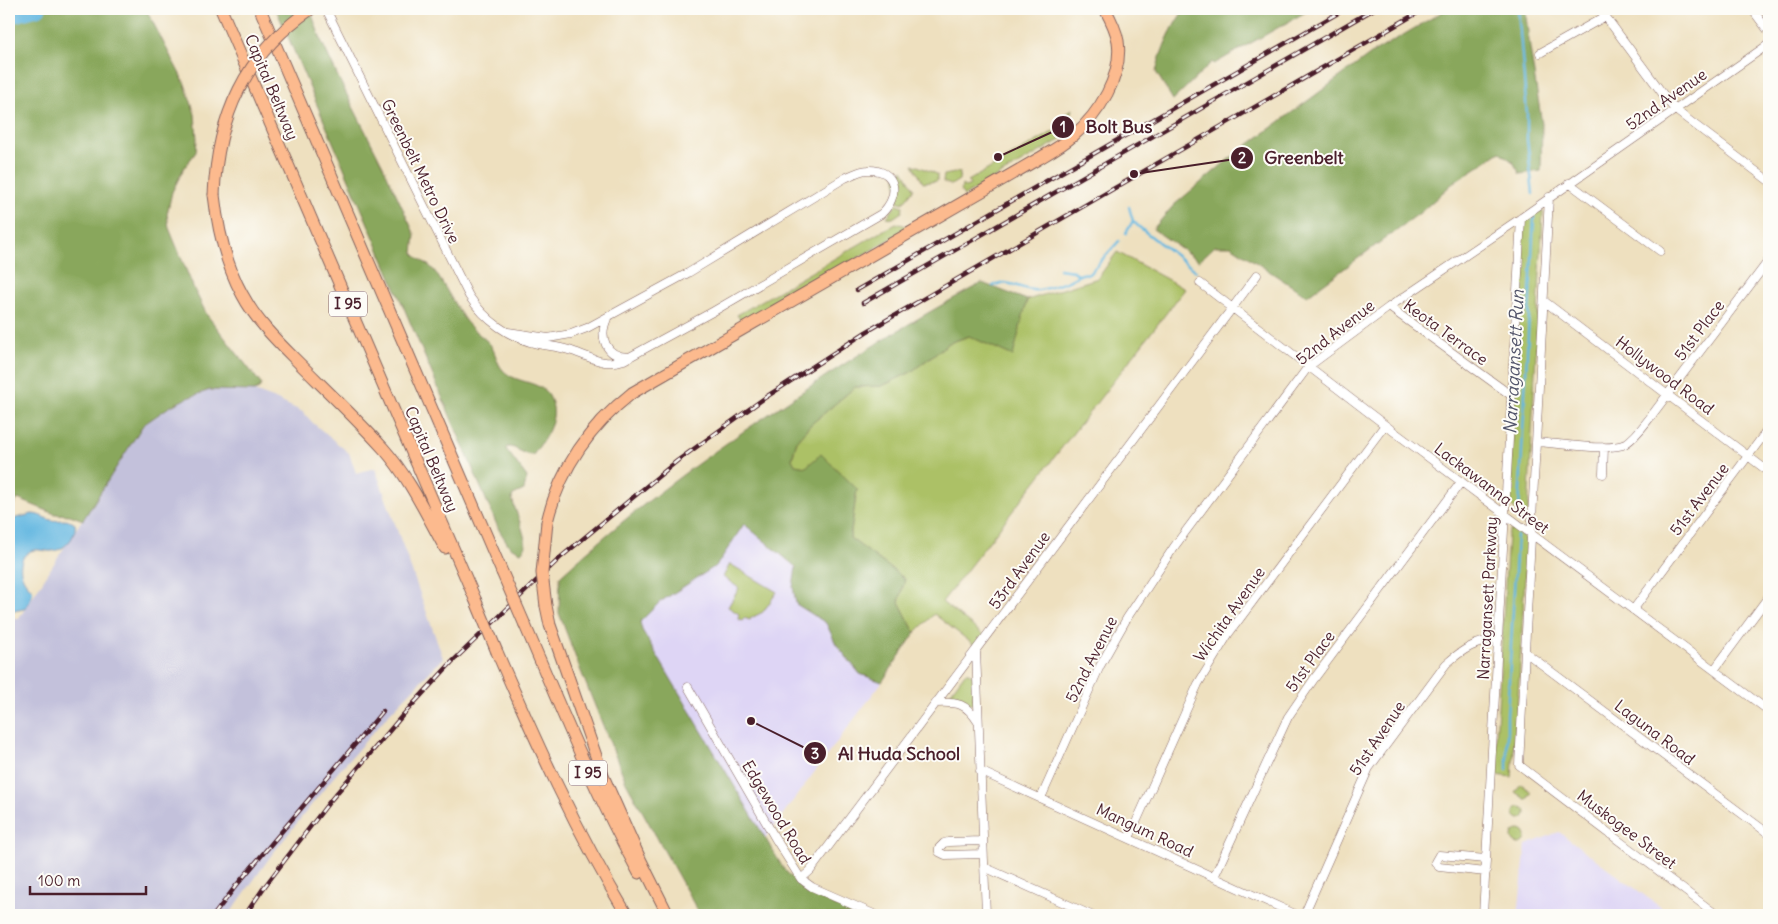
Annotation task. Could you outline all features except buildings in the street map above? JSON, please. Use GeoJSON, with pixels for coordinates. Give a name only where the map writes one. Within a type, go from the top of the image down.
{"type":"FeatureCollection","features":[{"type":"Feature","properties":{"kind":"highway","name":"Capital Beltway"},"geometry":{"type":"LineString","coordinates":[[221,9],[497,652],[562,796],[586,844],[628,915]]}},
{"type":"Feature","properties":{"kind":"highway","name":"Capital Beltway"},"geometry":{"type":"LineString","coordinates":[[260,9],[592,781],[642,880],[666,915]]}},
{"type":"Feature","properties":{"kind":"highway"},"geometry":{"type":"LineString","coordinates":[[311,9],[270,43],[249,71],[228,112],[217,153],[214,195],[217,221],[223,246],[231,272],[242,295],[262,324],[384,449],[400,470],[475,599]]}},
{"type":"Feature","properties":{"kind":"highway"},"geometry":{"type":"LineString","coordinates":[[666,915],[602,776],[550,625],[542,573],[547,522],[560,481],[575,452],[597,424],[616,405],[632,393],[1058,147],[1081,128],[1099,106],[1115,72],[1118,40],[1105,9]]}},
{"type":"Feature","properties":{"kind":"street","name":"Greenbelt Metro Drive"},"geometry":{"type":"LineString","coordinates":[[326,9],[469,296],[484,315],[495,325],[508,332]]}},
{"type":"Feature","properties":{"kind":"street"},"geometry":{"type":"LineString","coordinates":[[1600,9],[1674,109],[1769,181]]}},
{"type":"Feature","properties":{"kind":"street"},"geometry":{"type":"LineString","coordinates":[[1752,9],[1769,32]]}},
{"type":"Feature","properties":{"kind":"street"},"geometry":{"type":"LineString","coordinates":[[1540,53],[1606,16]]}},
{"type":"Feature","properties":{"kind":"street","name":"52nd Avenue"},"geometry":{"type":"LineString","coordinates":[[1041,798],[1100,666],[1127,618],[1174,547],[1308,367],[1389,307],[1769,44]]}},
{"type":"Feature","properties":{"kind":"street"},"geometry":{"type":"LineString","coordinates":[[861,170],[882,173],[892,182],[894,194],[892,200],[889,207],[881,214],[714,311],[616,363],[602,363],[571,350],[528,342],[508,332],[539,338],[556,338],[579,332],[688,273],[861,170]]}},
{"type":"Feature","properties":{"kind":"street"},"geometry":{"type":"LineString","coordinates":[[1570,183],[1660,250]]}},
{"type":"Feature","properties":{"kind":"street"},"geometry":{"type":"LineString","coordinates":[[1525,652],[1549,197]]}},
{"type":"Feature","properties":{"kind":"street","name":"Narragansett Parkway"},"geometry":{"type":"LineString","coordinates":[[1483,915],[1506,514],[1520,218]]}},
{"type":"Feature","properties":{"kind":"street","name":"51st Place"},"geometry":{"type":"LineString","coordinates":[[1536,442],[1604,447],[1620,446],[1626,443],[1640,431],[1769,260]]}},
{"type":"Feature","properties":{"kind":"street","name":"53rd Avenue"},"geometry":{"type":"LineString","coordinates":[[802,879],[810,871],[1257,275]]}},
{"type":"Feature","properties":{"kind":"street","name":"Lackawanna Street"},"geometry":{"type":"LineString","coordinates":[[1200,283],[1385,425],[1769,711]]}},
{"type":"Feature","properties":{"kind":"street","name":"Hollywood Road"},"geometry":{"type":"LineString","coordinates":[[1544,301],[1769,472]]}},
{"type":"Feature","properties":{"kind":"street","name":"Keota Terrace"},"geometry":{"type":"LineString","coordinates":[[1389,307],[1512,396]]}},
{"type":"Feature","properties":{"kind":"street"},"geometry":{"type":"LineString","coordinates":[[608,317],[602,333],[607,347],[615,354],[630,357]]}},
{"type":"Feature","properties":{"kind":"street","name":"Wichita Avenue"},"geometry":{"type":"LineString","coordinates":[[1129,838],[1176,731],[1207,667],[1229,633],[1385,425]]}},
{"type":"Feature","properties":{"kind":"street","name":"51st Avenue"},"geometry":{"type":"LineString","coordinates":[[1633,610],[1769,428]]}},
{"type":"Feature","properties":{"kind":"street"},"geometry":{"type":"LineString","coordinates":[[1603,474],[1604,447]]}},
{"type":"Feature","properties":{"kind":"street","name":"51st Place"},"geometry":{"type":"LineString","coordinates":[[1214,877],[1288,717],[1462,482]]}},
{"type":"Feature","properties":{"kind":"street"},"geometry":{"type":"LineString","coordinates":[[1714,670],[1769,596]]}},
{"type":"Feature","properties":{"kind":"street","name":"51st Avenue"},"geometry":{"type":"LineString","coordinates":[[1304,915],[1369,768],[1446,664],[1479,642],[1499,638]]}},
{"type":"Feature","properties":{"kind":"street"},"geometry":{"type":"LineString","coordinates":[[976,650],[986,915]]}},
{"type":"Feature","properties":{"kind":"street","name":"Muskogee Street"},"geometry":{"type":"LineString","coordinates":[[1525,652],[1519,765],[1717,915]]}},
{"type":"Feature","properties":{"kind":"street","name":"Laguna Road"},"geometry":{"type":"LineString","coordinates":[[1525,652],[1769,834]]}},
{"type":"Feature","properties":{"kind":"street","name":"Edgewood Road"},"geometry":{"type":"LineString","coordinates":[[688,688],[802,879],[812,887],[876,915]]}},
{"type":"Feature","properties":{"kind":"street"},"geometry":{"type":"LineString","coordinates":[[936,703],[955,702],[970,709],[979,723]]}},
{"type":"Feature","properties":{"kind":"street","name":"Mangum Road"},"geometry":{"type":"LineString","coordinates":[[980,771],[1297,915]]}},
{"type":"Feature","properties":{"kind":"street"},"geometry":{"type":"LineString","coordinates":[[982,841],[944,843],[939,848],[939,852],[945,855],[983,854]]}},
{"type":"Feature","properties":{"kind":"street"},"geometry":{"type":"LineString","coordinates":[[1486,859],[1439,855],[1435,862],[1439,867],[1486,872]]}},
{"type":"Feature","properties":{"kind":"street"},"geometry":{"type":"LineString","coordinates":[[984,867],[1091,915]]}},
{"type":"Feature","properties":{"kind":"shaded area"},"geometry":{"type":"Polygon","coordinates":[[[210,390],[254,391],[303,412],[313,423],[349,453],[356,473],[375,468],[443,658],[389,714],[332,779],[270,857],[229,915],[9,915],[9,618],[19,618],[143,425],[169,407],[210,390]]]}},
{"type":"Feature","properties":{"kind":"shaded area"},"geometry":{"type":"Polygon","coordinates":[[[744,524],[796,568],[793,587],[796,604],[826,623],[836,644],[860,674],[882,682],[765,838],[668,676],[642,630],[640,622],[660,602],[717,565],[744,524]]]}},
{"type":"Feature","properties":{"kind":"shaded area"},"geometry":{"type":"Polygon","coordinates":[[[1559,832],[1671,915],[1518,915],[1526,845],[1559,832]]]}},
{"type":"Feature","properties":{"kind":"green space"},"geometry":{"type":"Polygon","coordinates":[[[9,9],[146,9],[185,84],[195,114],[196,152],[184,168],[172,192],[167,214],[169,228],[194,289],[207,315],[261,384],[259,389],[254,391],[210,390],[169,407],[143,425],[83,520],[70,515],[55,514],[18,499],[9,511],[9,9]]]}},
{"type":"Feature","properties":{"kind":"green space"},"geometry":{"type":"Polygon","coordinates":[[[276,9],[310,9],[321,40],[340,81],[415,235],[413,253],[436,273],[464,319],[491,346],[503,370],[509,375],[543,390],[552,403],[553,417],[551,424],[533,455],[511,447],[506,449],[527,477],[524,490],[513,495],[512,498],[526,546],[521,552],[510,547],[499,530],[276,9]]]}},
{"type":"Feature","properties":{"kind":"green space"},"geometry":{"type":"Polygon","coordinates":[[[1185,9],[1311,9],[1214,64],[1212,62],[1173,100],[1156,72],[1167,39],[1185,9]]]}},
{"type":"Feature","properties":{"kind":"green space"},"geometry":{"type":"Polygon","coordinates":[[[1447,9],[1525,9],[1542,124],[1541,171],[1520,174],[1513,162],[1500,152],[1452,184],[1421,212],[1307,296],[1231,246],[1215,246],[1199,261],[1153,229],[1174,205],[1229,159],[1371,54],[1447,9]]]}},
{"type":"Feature","properties":{"kind":"green space"},"geometry":{"type":"Polygon","coordinates":[[[1072,109],[1065,137],[964,196],[961,191],[962,185],[965,187],[970,185],[968,181],[1058,129],[1063,122],[1064,115],[1072,109]]]}},
{"type":"Feature","properties":{"kind":"green space"},"geometry":{"type":"Polygon","coordinates":[[[913,164],[937,174],[937,181],[923,183],[913,164]]]}},
{"type":"Feature","properties":{"kind":"green space"},"geometry":{"type":"Polygon","coordinates":[[[903,170],[914,189],[903,203],[897,201],[896,176],[903,170]]]}},
{"type":"Feature","properties":{"kind":"green space"},"geometry":{"type":"Polygon","coordinates":[[[960,172],[959,180],[951,185],[943,182],[944,175],[960,172]]]}},
{"type":"Feature","properties":{"kind":"green space"},"geometry":{"type":"Polygon","coordinates":[[[897,204],[903,206],[902,212],[893,218],[887,217],[897,204]]]}},
{"type":"Feature","properties":{"kind":"green space"},"geometry":{"type":"Polygon","coordinates":[[[1539,209],[1543,212],[1528,512],[1522,517],[1509,504],[1523,222],[1539,209]]]}},
{"type":"Feature","properties":{"kind":"green space"},"geometry":{"type":"Polygon","coordinates":[[[896,223],[911,227],[744,324],[737,315],[896,223]]]}},
{"type":"Feature","properties":{"kind":"green space"},"geometry":{"type":"Polygon","coordinates":[[[1117,252],[1185,289],[942,602],[986,637],[978,648],[934,614],[915,633],[899,602],[905,579],[850,538],[857,489],[806,467],[795,465],[792,460],[797,441],[809,426],[855,387],[882,386],[911,372],[949,343],[969,336],[1012,355],[1027,300],[1098,278],[1117,252]]]}},
{"type":"Feature","properties":{"kind":"green space"},"geometry":{"type":"Polygon","coordinates":[[[982,283],[1027,300],[1013,356],[969,336],[949,343],[911,372],[882,386],[855,387],[809,426],[797,440],[792,459],[795,465],[806,467],[821,454],[857,489],[850,538],[905,579],[899,602],[915,633],[882,682],[860,674],[836,644],[826,623],[796,604],[793,587],[796,567],[744,524],[717,565],[660,602],[640,622],[642,630],[783,868],[804,891],[854,915],[700,915],[626,782],[559,613],[560,576],[635,511],[742,433],[821,379],[927,313],[982,283]]]}},
{"type":"Feature","properties":{"kind":"green space"},"geometry":{"type":"Polygon","coordinates":[[[1510,530],[1514,530],[1527,541],[1512,777],[1494,775],[1508,535],[1510,530]]]}},
{"type":"Feature","properties":{"kind":"green space"},"geometry":{"type":"Polygon","coordinates":[[[730,564],[777,592],[763,612],[750,620],[744,618],[742,621],[738,619],[739,614],[728,607],[739,588],[723,577],[730,564]]]}},
{"type":"Feature","properties":{"kind":"green space"},"geometry":{"type":"Polygon","coordinates":[[[965,673],[973,676],[974,703],[971,704],[954,699],[951,692],[965,673]]]}},
{"type":"Feature","properties":{"kind":"green space"},"geometry":{"type":"Polygon","coordinates":[[[1521,784],[1532,792],[1527,799],[1515,792],[1521,784]]]}},
{"type":"Feature","properties":{"kind":"green space"},"geometry":{"type":"Polygon","coordinates":[[[1518,807],[1522,807],[1526,813],[1522,819],[1518,819],[1514,815],[1514,811],[1518,807]]]}},
{"type":"Feature","properties":{"kind":"green space"},"geometry":{"type":"Polygon","coordinates":[[[1519,830],[1524,832],[1526,837],[1524,842],[1519,844],[1514,842],[1512,837],[1514,832],[1519,830]]]}},
{"type":"Feature","properties":{"kind":"water"},"geometry":{"type":"Polygon","coordinates":[[[32,514],[51,520],[72,522],[75,524],[75,529],[72,538],[62,548],[51,551],[34,550],[23,557],[21,565],[22,574],[25,582],[33,591],[29,603],[24,609],[9,612],[9,524],[16,518],[32,514]]]}},
{"type":"Feature","properties":{"kind":"waterway"},"geometry":{"type":"LineString","coordinates":[[9,17],[39,9]]}},
{"type":"Feature","properties":{"kind":"waterway","name":"Narragansett Run"},"geometry":{"type":"LineString","coordinates":[[1518,9],[1527,114],[1527,139],[1533,194]]}},
{"type":"Feature","properties":{"kind":"waterway"},"geometry":{"type":"LineString","coordinates":[[1126,233],[1133,221],[1129,207]]}},
{"type":"Feature","properties":{"kind":"waterway","name":"Narragansett Run"},"geometry":{"type":"LineString","coordinates":[[1519,509],[1534,217]]}},
{"type":"Feature","properties":{"kind":"waterway"},"geometry":{"type":"LineString","coordinates":[[1133,221],[1196,271]]}},
{"type":"Feature","properties":{"kind":"waterway"},"geometry":{"type":"LineString","coordinates":[[993,286],[1005,283],[1026,289],[1038,290],[1061,284],[1082,274],[1089,274],[1119,241]]}},
{"type":"Feature","properties":{"kind":"waterway"},"geometry":{"type":"LineString","coordinates":[[1059,269],[1074,271],[1078,275]]}},
{"type":"Feature","properties":{"kind":"waterway","name":"Narragansett Run"},"geometry":{"type":"LineString","coordinates":[[1507,770],[1507,716],[1517,536]]}},
{"type":"Feature","properties":{"kind":"railway"},"geometry":{"type":"LineString","coordinates":[[857,290],[1345,9]]}},
{"type":"Feature","properties":{"kind":"railway"},"geometry":{"type":"LineString","coordinates":[[863,303],[1374,9]]}},
{"type":"Feature","properties":{"kind":"railway"},"geometry":{"type":"LineString","coordinates":[[245,915],[330,801],[402,716],[452,662],[561,557],[677,461],[766,397],[866,332],[1424,9]]}},
{"type":"Feature","properties":{"kind":"railway"},"geometry":{"type":"LineString","coordinates":[[214,915],[235,887],[383,711]]}},
{"type":"Feature","properties":{"kind":"place","name":"Bolt Bus"},"geometry":{"type":"Point","coordinates":[998,157]}},
{"type":"Feature","properties":{"kind":"place","name":"Greenbelt"},"geometry":{"type":"Point","coordinates":[1134,174]}},
{"type":"Feature","properties":{"kind":"place","name":"Al Huda School"},"geometry":{"type":"Point","coordinates":[751,721]}}]}
